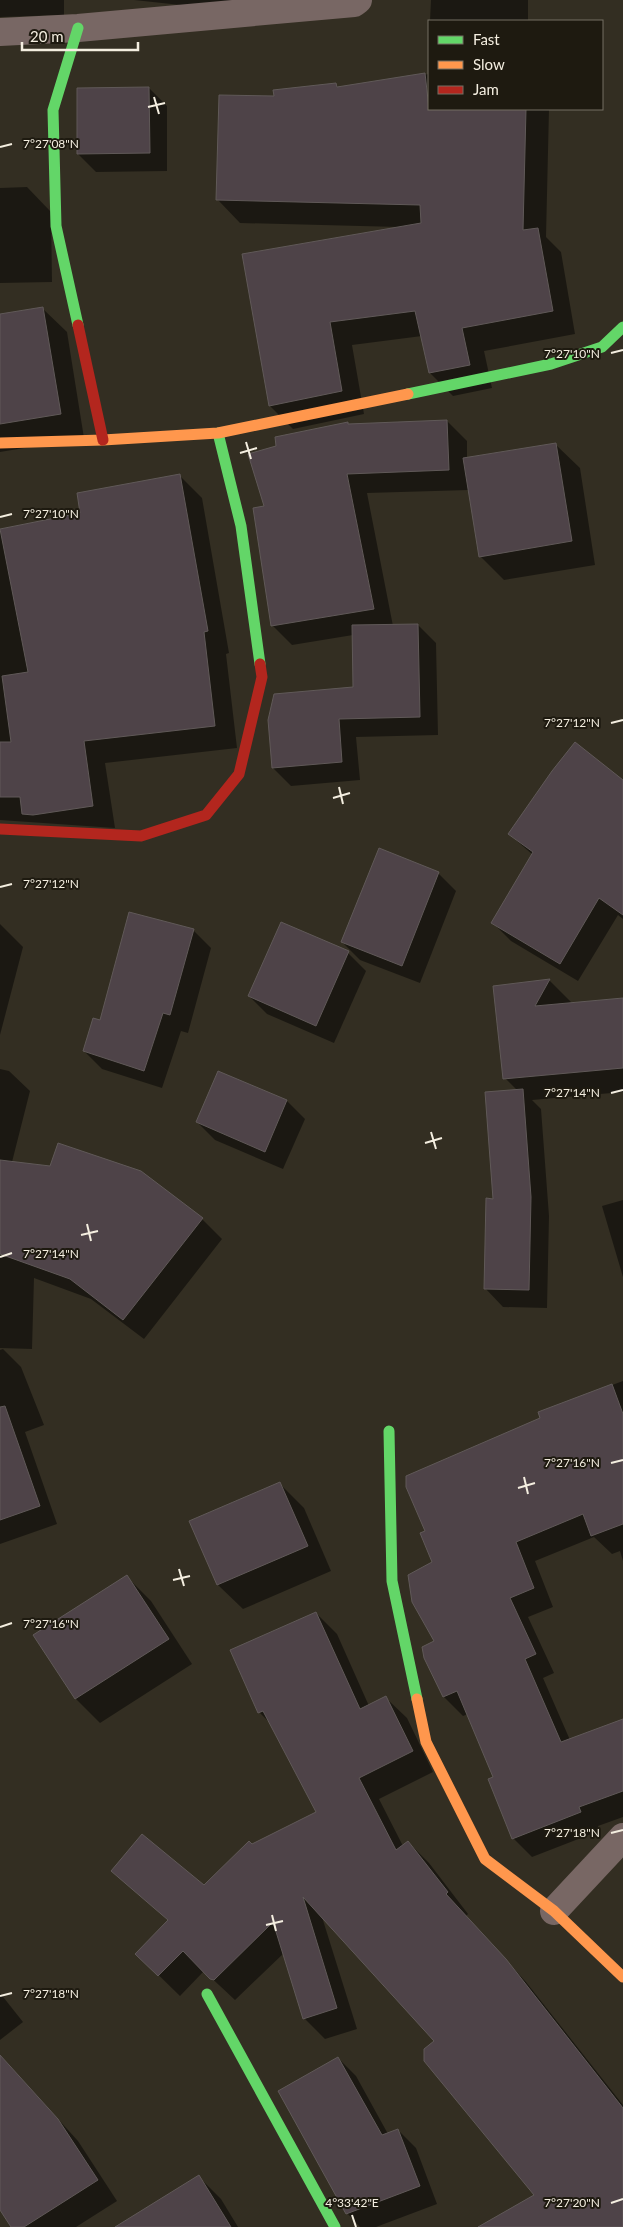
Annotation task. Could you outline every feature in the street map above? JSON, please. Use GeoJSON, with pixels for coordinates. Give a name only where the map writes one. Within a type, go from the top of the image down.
{"type":"FeatureCollection","features":[{"type":"Feature","properties":{"kind":"street"},"geometry":{"type":"LineString","coordinates":[[0,32],[78,28],[354,3],[358,0]]}},
{"type":"Feature","properties":{"kind":"street"},"geometry":{"type":"LineString","coordinates":[[78,28],[53,110],[56,226],[103,440]]}},
{"type":"Feature","properties":{"kind":"street"},"geometry":{"type":"LineString","coordinates":[[0,443],[103,440],[218,433],[551,364],[602,346],[623,327]]}},
{"type":"Feature","properties":{"kind":"street"},"geometry":{"type":"LineString","coordinates":[[0,830],[141,836],[206,815],[238,774],[262,677],[241,526],[218,433]]}},
{"type":"Feature","properties":{"kind":"street"},"geometry":{"type":"LineString","coordinates":[[389,1431],[392,1581],[426,1742],[485,1859],[554,1911],[623,1978]]}},
{"type":"Feature","properties":{"kind":"street"},"geometry":{"type":"LineString","coordinates":[[554,1911],[623,1837]]}},
{"type":"Feature","properties":{"kind":"street"},"geometry":{"type":"LineString","coordinates":[[207,1994],[336,2227]]}},
{"type":"Feature","properties":{"kind":"building"},"geometry":{"type":"Polygon","coordinates":[[[425,73],[428,110],[526,110],[523,230],[538,228],[553,311],[462,328],[470,365],[429,373],[415,311],[330,322],[342,391],[269,406],[242,254],[421,223],[420,205],[216,200],[219,95],[274,96],[273,90],[336,83],[337,87],[425,73]]]}},
{"type":"Feature","properties":{"kind":"building"},"geometry":{"type":"Polygon","coordinates":[[[149,87],[150,153],[77,154],[77,88],[149,87]]]}},
{"type":"Feature","properties":{"kind":"building"},"geometry":{"type":"Polygon","coordinates":[[[43,307],[61,414],[0,424],[0,314],[43,307]]]}},
{"type":"Feature","properties":{"kind":"building"},"geometry":{"type":"Polygon","coordinates":[[[447,420],[449,470],[347,474],[374,609],[271,626],[253,508],[264,506],[248,454],[276,446],[275,437],[348,422],[348,424],[447,420]]]}},
{"type":"Feature","properties":{"kind":"building"},"geometry":{"type":"Polygon","coordinates":[[[556,443],[572,541],[479,557],[463,458],[556,443]]]}},
{"type":"Feature","properties":{"kind":"building"},"geometry":{"type":"Polygon","coordinates":[[[180,474],[208,631],[204,632],[215,726],[84,741],[93,806],[33,815],[22,814],[20,797],[0,797],[0,742],[11,742],[2,676],[28,672],[0,529],[80,513],[77,493],[180,474]]]}},
{"type":"Feature","properties":{"kind":"building"},"geometry":{"type":"Polygon","coordinates":[[[418,624],[420,717],[339,719],[342,762],[272,768],[268,720],[274,694],[353,687],[352,625],[418,624]]]}},
{"type":"Feature","properties":{"kind":"building"},"geometry":{"type":"Polygon","coordinates":[[[575,742],[623,780],[623,915],[599,898],[560,964],[491,923],[533,852],[508,834],[552,771],[575,742]]]}},
{"type":"Feature","properties":{"kind":"building"},"geometry":{"type":"Polygon","coordinates":[[[379,848],[439,872],[402,966],[341,942],[379,848]]]}},
{"type":"Feature","properties":{"kind":"building"},"geometry":{"type":"Polygon","coordinates":[[[129,912],[194,929],[170,1015],[163,1013],[144,1071],[83,1051],[93,1018],[100,1020],[129,912]]]}},
{"type":"Feature","properties":{"kind":"building"},"geometry":{"type":"Polygon","coordinates":[[[281,922],[349,951],[316,1026],[248,996],[281,922]]]}},
{"type":"Feature","properties":{"kind":"building"},"geometry":{"type":"Polygon","coordinates":[[[550,979],[535,1006],[623,998],[623,1068],[503,1079],[493,986],[550,979]]]}},
{"type":"Feature","properties":{"kind":"building"},"geometry":{"type":"Polygon","coordinates":[[[218,1071],[287,1100],[265,1152],[196,1122],[218,1071]]]}},
{"type":"Feature","properties":{"kind":"building"},"geometry":{"type":"Polygon","coordinates":[[[523,1089],[531,1197],[529,1290],[484,1289],[486,1198],[493,1199],[485,1092],[523,1089]]]}},
{"type":"Feature","properties":{"kind":"building"},"geometry":{"type":"Polygon","coordinates":[[[58,1143],[141,1171],[203,1218],[123,1320],[70,1279],[0,1254],[0,1160],[50,1166],[58,1143]]]}},
{"type":"Feature","properties":{"kind":"building"},"geometry":{"type":"Polygon","coordinates":[[[612,1384],[623,1414],[623,1524],[591,1536],[583,1514],[516,1542],[534,1588],[510,1598],[536,1654],[525,1659],[561,1742],[623,1719],[623,1791],[579,1807],[581,1812],[512,1839],[488,1779],[493,1777],[457,1691],[443,1697],[424,1658],[422,1647],[434,1641],[412,1602],[408,1575],[432,1562],[420,1533],[425,1531],[406,1487],[406,1476],[540,1418],[538,1412],[612,1384]]]}},
{"type":"Feature","properties":{"kind":"building"},"geometry":{"type":"Polygon","coordinates":[[[5,1406],[40,1506],[0,1520],[0,1407],[5,1406]]]}},
{"type":"Feature","properties":{"kind":"building"},"geometry":{"type":"Polygon","coordinates":[[[280,1482],[308,1546],[217,1585],[189,1521],[280,1482]]]}},
{"type":"Feature","properties":{"kind":"building"},"geometry":{"type":"Polygon","coordinates":[[[127,1575],[169,1639],[75,1699],[33,1635],[127,1575]]]}},
{"type":"Feature","properties":{"kind":"building"},"geometry":{"type":"Polygon","coordinates":[[[316,1612],[360,1709],[386,1696],[413,1751],[359,1778],[396,1850],[408,1841],[448,1892],[446,1894],[506,1959],[623,2108],[623,2227],[478,2227],[534,2195],[424,2061],[424,2049],[434,2041],[303,1897],[337,2008],[303,2019],[273,1922],[214,1980],[210,1979],[183,1951],[158,1976],[135,1954],[168,1920],[111,1871],[142,1834],[204,1885],[249,1841],[252,1844],[316,1812],[263,1711],[258,1713],[230,1650],[316,1612]]]}},
{"type":"Feature","properties":{"kind":"building"},"geometry":{"type":"Polygon","coordinates":[[[0,2055],[58,2119],[98,2180],[24,2227],[11,2227],[0,2210],[0,2055]]]}},
{"type":"Feature","properties":{"kind":"building"},"geometry":{"type":"Polygon","coordinates":[[[338,2057],[382,2135],[398,2129],[420,2186],[346,2214],[278,2091],[338,2057]]]}},
{"type":"Feature","properties":{"kind":"building"},"geometry":{"type":"Polygon","coordinates":[[[199,2175],[231,2227],[115,2227],[199,2175]]]}},
{"type":"Feature","properties":{"kind":"traffic: fast"},"geometry":{"type":"LineString","coordinates":[[78,28],[53,110],[56,226],[78,325]]}},
{"type":"Feature","properties":{"kind":"traffic: fast"},"geometry":{"type":"LineString","coordinates":[[408,394],[551,364],[602,347],[623,327]]}},
{"type":"Feature","properties":{"kind":"traffic: fast"},"geometry":{"type":"LineString","coordinates":[[218,433],[241,526],[260,664]]}},
{"type":"Feature","properties":{"kind":"traffic: fast"},"geometry":{"type":"LineString","coordinates":[[389,1431],[392,1581],[417,1699]]}},
{"type":"Feature","properties":{"kind":"traffic: fast"},"geometry":{"type":"LineString","coordinates":[[207,1994],[335,2227]]}},
{"type":"Feature","properties":{"kind":"traffic: slow"},"geometry":{"type":"LineString","coordinates":[[0,443],[103,440],[218,433],[408,394]]}},
{"type":"Feature","properties":{"kind":"traffic: slow"},"geometry":{"type":"LineString","coordinates":[[417,1699],[426,1742],[485,1859],[554,1911],[623,1977]]}},
{"type":"Feature","properties":{"kind":"traffic: jam"},"geometry":{"type":"LineString","coordinates":[[78,325],[103,440]]}},
{"type":"Feature","properties":{"kind":"traffic: jam"},"geometry":{"type":"LineString","coordinates":[[0,829],[141,836],[206,815],[239,774],[262,677],[260,664]]}}]}
